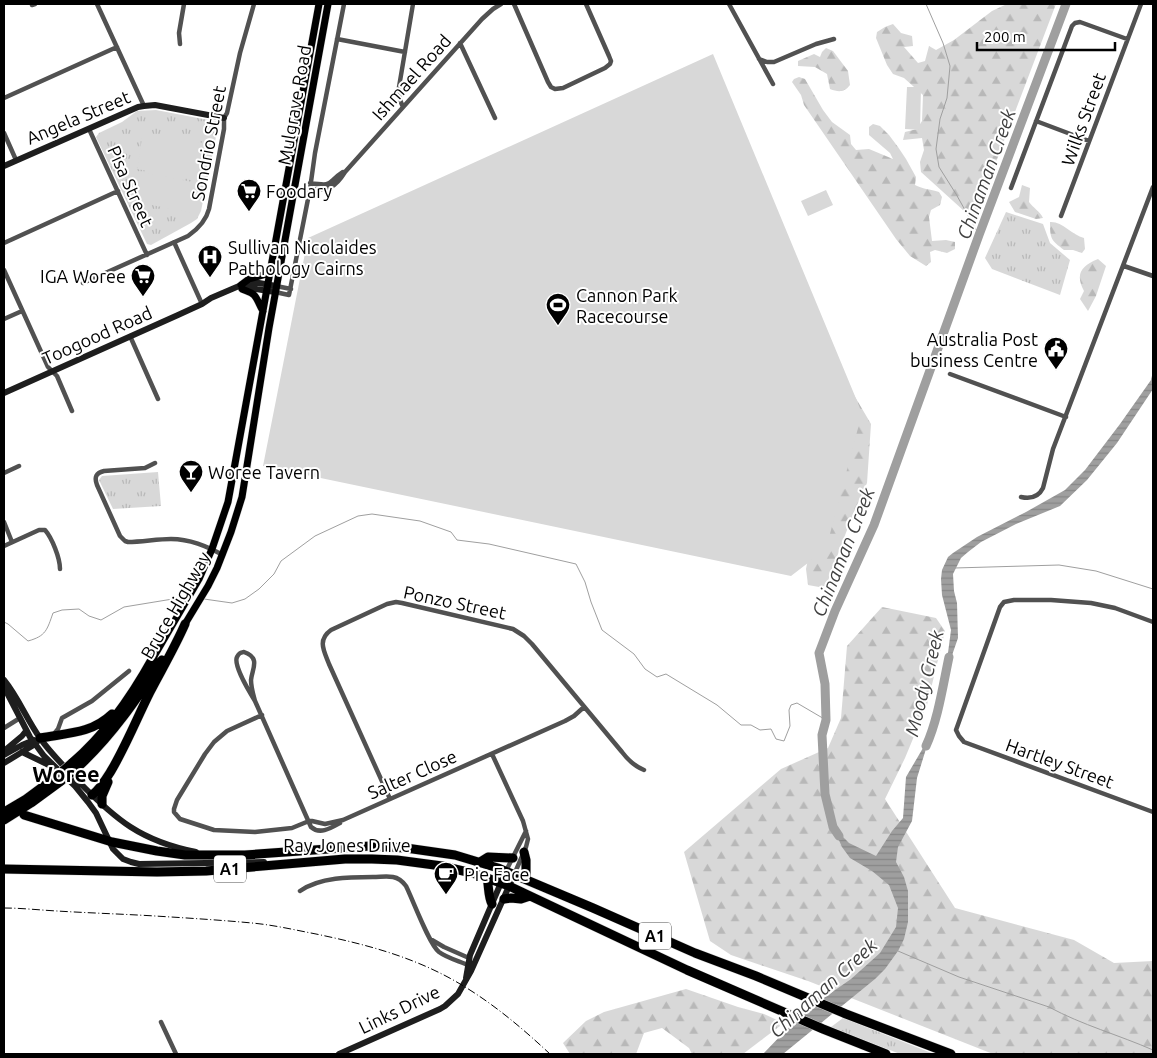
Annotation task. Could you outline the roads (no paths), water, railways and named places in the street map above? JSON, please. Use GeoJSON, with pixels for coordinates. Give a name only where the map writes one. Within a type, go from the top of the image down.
{"type":"FeatureCollection","features":[{"type":"Feature","properties":{"kind":"highway","name":"Bruce Highway"},"geometry":{"type":"LineString","coordinates":[[4,812],[26,799],[96,750],[122,720],[186,624]]}},
{"type":"Feature","properties":{"kind":"highway"},"geometry":{"type":"LineString","coordinates":[[88,795],[97,790],[108,775],[186,624]]}},
{"type":"Feature","properties":{"kind":"highway","name":"Bruce Highway"},"geometry":{"type":"LineString","coordinates":[[74,766],[107,727],[136,688],[153,658]]}},
{"type":"Feature","properties":{"kind":"highway"},"geometry":{"type":"LineString","coordinates":[[36,741],[51,736],[88,730],[111,715],[136,688]]}},
{"type":"Feature","properties":{"kind":"highway"},"geometry":{"type":"LineString","coordinates":[[102,804],[102,796],[109,780],[108,775]]}},
{"type":"Feature","properties":{"kind":"highway","name":"Bruce Highway"},"geometry":{"type":"LineString","coordinates":[[4,820],[32,803],[59,776]]}},
{"type":"Feature","properties":{"kind":"highway","name":"A1"},"geometry":{"type":"LineString","coordinates":[[24,815],[108,841]]}},
{"type":"Feature","properties":{"kind":"highway","name":"Ray Jones Drive"},"geometry":{"type":"LineString","coordinates":[[108,841],[149,850],[197,856],[383,847],[425,850],[455,855],[526,879],[695,953],[756,976],[846,1014],[952,1054]]}},
{"type":"Feature","properties":{"kind":"highway"},"geometry":{"type":"LineString","coordinates":[[524,852],[526,879]]}},
{"type":"Feature","properties":{"kind":"highway"},"geometry":{"type":"LineString","coordinates":[[480,862],[488,857],[513,858]]}},
{"type":"Feature","properties":{"kind":"highway","name":"Ray Jones Drive"},"geometry":{"type":"LineString","coordinates":[[318,862],[357,859],[397,860],[442,866],[505,884],[687,970],[886,1054]]}},
{"type":"Feature","properties":{"kind":"highway","name":"A1"},"geometry":{"type":"LineString","coordinates":[[4,869],[206,871],[318,862]]}},
{"type":"Feature","properties":{"kind":"highway"},"geometry":{"type":"LineString","coordinates":[[487,878],[489,899],[492,904]]}},
{"type":"Feature","properties":{"kind":"highway"},"geometry":{"type":"LineString","coordinates":[[504,899],[521,899],[530,896]]}},
{"type":"Feature","properties":{"kind":"main road","name":"Mulgrave Road"},"geometry":{"type":"LineString","coordinates":[[267,288],[319,4]]}},
{"type":"Feature","properties":{"kind":"main road","name":"Mulgrave Road"},"geometry":{"type":"LineString","coordinates":[[276,289],[328,4]]}},
{"type":"Feature","properties":{"kind":"main road"},"geometry":{"type":"LineString","coordinates":[[263,311],[254,295],[242,287],[249,279],[270,273]]}},
{"type":"Feature","properties":{"kind":"main road","name":"Bruce Highway"},"geometry":{"type":"LineString","coordinates":[[153,658],[195,587],[223,520],[267,288]]}},
{"type":"Feature","properties":{"kind":"main road","name":"Bruce Highway"},"geometry":{"type":"LineString","coordinates":[[186,624],[223,555],[235,521],[244,487],[276,289]]}},
{"type":"Feature","properties":{"kind":"street"},"geometry":{"type":"LineString","coordinates":[[97,4],[144,106]]}},
{"type":"Feature","properties":{"kind":"street"},"geometry":{"type":"LineString","coordinates":[[180,44],[179,32],[184,4]]}},
{"type":"Feature","properties":{"kind":"street","name":"Sondrio Street"},"geometry":{"type":"LineString","coordinates":[[83,283],[188,236],[196,230],[207,215],[224,129],[224,118],[227,113],[240,53],[254,4]]}},
{"type":"Feature","properties":{"kind":"street","name":"Mulgrave Road"},"geometry":{"type":"LineString","coordinates":[[276,289],[289,295],[291,289],[344,4]]}},
{"type":"Feature","properties":{"kind":"street"},"geometry":{"type":"LineString","coordinates":[[403,107],[399,91],[413,4]]}},
{"type":"Feature","properties":{"kind":"street","name":"Ishmael Road"},"geometry":{"type":"LineString","coordinates":[[310,186],[328,185],[345,172],[486,15],[501,4]]}},
{"type":"Feature","properties":{"kind":"street"},"geometry":{"type":"LineString","coordinates":[[514,4],[548,82],[555,89],[571,84],[610,64],[611,61],[586,4]]}},
{"type":"Feature","properties":{"kind":"street"},"geometry":{"type":"LineString","coordinates":[[729,4],[773,84]]}},
{"type":"Feature","properties":{"kind":"street","name":"Wilks Street"},"geometry":{"type":"LineString","coordinates":[[1061,216],[1141,4]]}},
{"type":"Feature","properties":{"kind":"street"},"geometry":{"type":"LineString","coordinates":[[1011,188],[1071,28],[1075,23],[1081,23],[1127,39]]}},
{"type":"Feature","properties":{"kind":"street"},"geometry":{"type":"LineString","coordinates":[[337,39],[405,52]]}},
{"type":"Feature","properties":{"kind":"street"},"geometry":{"type":"LineString","coordinates":[[759,59],[774,62],[816,44],[834,39]]}},
{"type":"Feature","properties":{"kind":"street"},"geometry":{"type":"LineString","coordinates":[[460,43],[496,118]]}},
{"type":"Feature","properties":{"kind":"street"},"geometry":{"type":"LineString","coordinates":[[4,98],[117,47]]}},
{"type":"Feature","properties":{"kind":"street","name":"Angela Street"},"geometry":{"type":"LineString","coordinates":[[4,166],[138,107],[156,106],[224,118]]}},
{"type":"Feature","properties":{"kind":"street"},"geometry":{"type":"LineString","coordinates":[[1036,120],[1089,141]]}},
{"type":"Feature","properties":{"kind":"street","name":"Pisa Street"},"geometry":{"type":"LineString","coordinates":[[90,129],[147,255]]}},
{"type":"Feature","properties":{"kind":"street"},"geometry":{"type":"LineString","coordinates":[[4,132],[16,160]]}},
{"type":"Feature","properties":{"kind":"street"},"geometry":{"type":"LineString","coordinates":[[1021,497],[1032,498],[1041,492],[1053,450],[1153,187]]}},
{"type":"Feature","properties":{"kind":"street"},"geometry":{"type":"LineString","coordinates":[[4,243],[118,191]]}},
{"type":"Feature","properties":{"kind":"street"},"geometry":{"type":"LineString","coordinates":[[174,242],[202,304]]}},
{"type":"Feature","properties":{"kind":"street"},"geometry":{"type":"LineString","coordinates":[[1124,266],[1153,276]]}},
{"type":"Feature","properties":{"kind":"street"},"geometry":{"type":"LineString","coordinates":[[4,270],[48,367],[57,376],[72,411]]}},
{"type":"Feature","properties":{"kind":"street","name":"Toogood Road"},"geometry":{"type":"LineString","coordinates":[[4,393],[242,287],[276,289]]}},
{"type":"Feature","properties":{"kind":"street"},"geometry":{"type":"LineString","coordinates":[[276,289],[291,289]]}},
{"type":"Feature","properties":{"kind":"street"},"geometry":{"type":"LineString","coordinates":[[4,319],[22,311]]}},
{"type":"Feature","properties":{"kind":"street"},"geometry":{"type":"LineString","coordinates":[[130,336],[158,399]]}},
{"type":"Feature","properties":{"kind":"street"},"geometry":{"type":"LineString","coordinates":[[950,374],[1066,417]]}},
{"type":"Feature","properties":{"kind":"street"},"geometry":{"type":"LineString","coordinates":[[155,464],[145,468],[104,471],[96,475],[97,485],[120,536],[128,542],[172,539],[187,541],[201,544],[223,555]]}},
{"type":"Feature","properties":{"kind":"street"},"geometry":{"type":"LineString","coordinates":[[4,473],[19,466]]}},
{"type":"Feature","properties":{"kind":"street"},"geometry":{"type":"LineString","coordinates":[[4,522],[12,542]]}},
{"type":"Feature","properties":{"kind":"street"},"geometry":{"type":"LineString","coordinates":[[4,546],[39,530],[45,530],[60,562],[60,569]]}},
{"type":"Feature","properties":{"kind":"street","name":"Hartley Street"},"geometry":{"type":"LineString","coordinates":[[1153,622],[1115,608],[1091,602],[1051,600],[1014,600],[1004,602],[1000,607],[956,727],[959,736],[964,742],[1153,812]]}},
{"type":"Feature","properties":{"kind":"street","name":"Ponzo Street"},"geometry":{"type":"LineString","coordinates":[[390,799],[322,644],[323,638],[328,632],[337,626],[396,602],[519,632],[528,640],[629,761],[644,770]]}},
{"type":"Feature","properties":{"kind":"street"},"geometry":{"type":"LineString","coordinates":[[255,701],[251,682],[254,663],[250,656],[242,652],[237,656],[237,665],[246,686],[262,715],[309,821],[292,828],[242,832],[214,830],[180,819],[174,812],[177,800],[214,742],[227,731],[262,715]]}},
{"type":"Feature","properties":{"kind":"street"},"geometry":{"type":"LineString","coordinates":[[51,736],[57,730],[60,721],[64,717],[92,701],[129,671]]}},
{"type":"Feature","properties":{"kind":"street"},"geometry":{"type":"LineString","coordinates":[[4,680],[26,731],[36,741]]}},
{"type":"Feature","properties":{"kind":"street"},"geometry":{"type":"LineString","coordinates":[[7,689],[32,726],[36,741]]}},
{"type":"Feature","properties":{"kind":"street","name":"Salter Close"},"geometry":{"type":"LineString","coordinates":[[343,820],[325,824],[312,820],[309,821],[312,828],[320,831],[331,828],[343,820],[570,718],[584,707]]}},
{"type":"Feature","properties":{"kind":"street"},"geometry":{"type":"LineString","coordinates":[[64,717],[62,728],[70,734]]}},
{"type":"Feature","properties":{"kind":"street"},"geometry":{"type":"LineString","coordinates":[[20,718],[32,726]]}},
{"type":"Feature","properties":{"kind":"street"},"geometry":{"type":"LineString","coordinates":[[4,728],[20,718]]}},
{"type":"Feature","properties":{"kind":"street"},"geometry":{"type":"LineString","coordinates":[[4,751],[26,731]]}},
{"type":"Feature","properties":{"kind":"street"},"geometry":{"type":"LineString","coordinates":[[4,763],[36,741]]}},
{"type":"Feature","properties":{"kind":"street"},"geometry":{"type":"LineString","coordinates":[[4,755],[36,741]]}},
{"type":"Feature","properties":{"kind":"street","name":"Ray Jones Drive"},"geometry":{"type":"LineString","coordinates":[[36,741],[44,756],[59,776],[102,804],[124,824],[142,835],[178,849],[212,855]]}},
{"type":"Feature","properties":{"kind":"street","name":"Ray Jones Drive"},"geometry":{"type":"LineString","coordinates":[[36,741],[62,764],[88,795],[108,841],[120,857],[127,861],[139,864],[318,862]]}},
{"type":"Feature","properties":{"kind":"street"},"geometry":{"type":"LineString","coordinates":[[22,752],[59,776]]}},
{"type":"Feature","properties":{"kind":"street"},"geometry":{"type":"LineString","coordinates":[[492,754],[523,821],[528,842],[524,852],[510,873]]}},
{"type":"Feature","properties":{"kind":"street"},"geometry":{"type":"LineString","coordinates":[[510,873],[513,858],[526,831]]}},
{"type":"Feature","properties":{"kind":"street","name":"Links Drive"},"geometry":{"type":"LineString","coordinates":[[465,981],[470,958],[492,904],[510,873]]}},
{"type":"Feature","properties":{"kind":"street"},"geometry":{"type":"LineString","coordinates":[[300,891],[310,885],[346,877],[396,878],[406,886],[431,939],[439,951],[468,965],[475,963],[470,958],[431,939]]}},
{"type":"Feature","properties":{"kind":"street","name":"Links Drive"},"geometry":{"type":"LineString","coordinates":[[339,1054],[445,1006],[458,994],[475,963],[504,899],[505,884]]}},
{"type":"Feature","properties":{"kind":"street"},"geometry":{"type":"LineString","coordinates":[[161,1022],[176,1054]]}},
{"type":"Feature","properties":{"kind":"waterway"},"geometry":{"type":"LineString","coordinates":[[926,4],[943,43],[950,66],[947,98],[940,119],[936,149],[939,167],[979,235]]}},
{"type":"Feature","properties":{"kind":"waterway","name":"Chinaman Creek"},"geometry":{"type":"LineString","coordinates":[[839,836],[833,827],[825,794],[822,735],[826,720],[825,684],[819,653],[835,611],[874,525],[979,235],[1066,4]]}},
{"type":"Feature","properties":{"kind":"waterway"},"geometry":{"type":"LineString","coordinates":[[204,599],[232,603],[245,599],[259,589],[274,574],[281,561],[315,536],[358,516],[372,514],[420,521],[451,532],[457,540],[489,544],[576,564],[585,582],[602,630],[634,654],[645,669],[657,677],[666,674],[717,705],[741,725],[751,725],[760,730],[771,729],[776,739],[784,741],[790,726],[789,710],[791,705],[797,703],[826,720]]}},
{"type":"Feature","properties":{"kind":"waterway"},"geometry":{"type":"LineString","coordinates":[[955,568],[1059,565],[1096,571],[1153,589]]}},
{"type":"Feature","properties":{"kind":"waterway"},"geometry":{"type":"LineString","coordinates":[[4,622],[28,641],[39,637],[45,632],[53,613],[62,610],[79,609],[89,616],[101,620],[124,607],[185,597]]}},
{"type":"Feature","properties":{"kind":"waterway","name":"Moody Creek"},"geometry":{"type":"LineString","coordinates":[[926,746],[937,714],[949,657]]}},
{"type":"Feature","properties":{"kind":"waterway"},"geometry":{"type":"LineString","coordinates":[[898,951],[959,977],[1049,1007],[1074,1019],[1153,1050]]}},
{"type":"Feature","properties":{"kind":"railway"},"geometry":{"type":"LineString","coordinates":[[4,908],[252,923],[276,926],[352,942],[404,958],[455,981],[504,1014],[550,1054]]}},
{"type":"Feature","properties":{"kind":"place","name":"Foodary"},"geometry":{"type":"Point","coordinates":[249,212]}},
{"type":"Feature","properties":{"kind":"place","name":"Sullivan Nicolaides Pathology Cairns"},"geometry":{"type":"Point","coordinates":[210,278]}},
{"type":"Feature","properties":{"kind":"place","name":"IGA Woree"},"geometry":{"type":"Point","coordinates":[143,297]}},
{"type":"Feature","properties":{"kind":"place","name":"Cannon Park Racecourse"},"geometry":{"type":"Point","coordinates":[558,326]}},
{"type":"Feature","properties":{"kind":"place","name":"Australia Post business Centre"},"geometry":{"type":"Point","coordinates":[1056,370]}},
{"type":"Feature","properties":{"kind":"place","name":"Woree Tavern"},"geometry":{"type":"Point","coordinates":[191,493]}},
{"type":"Feature","properties":{"kind":"place","name":"Pie Face"},"geometry":{"type":"Point","coordinates":[446,895]}},
{"type":"Feature","properties":{"kind":"district","name":"Woree"},"geometry":{"type":"Point","coordinates":[66,773]}}]}
